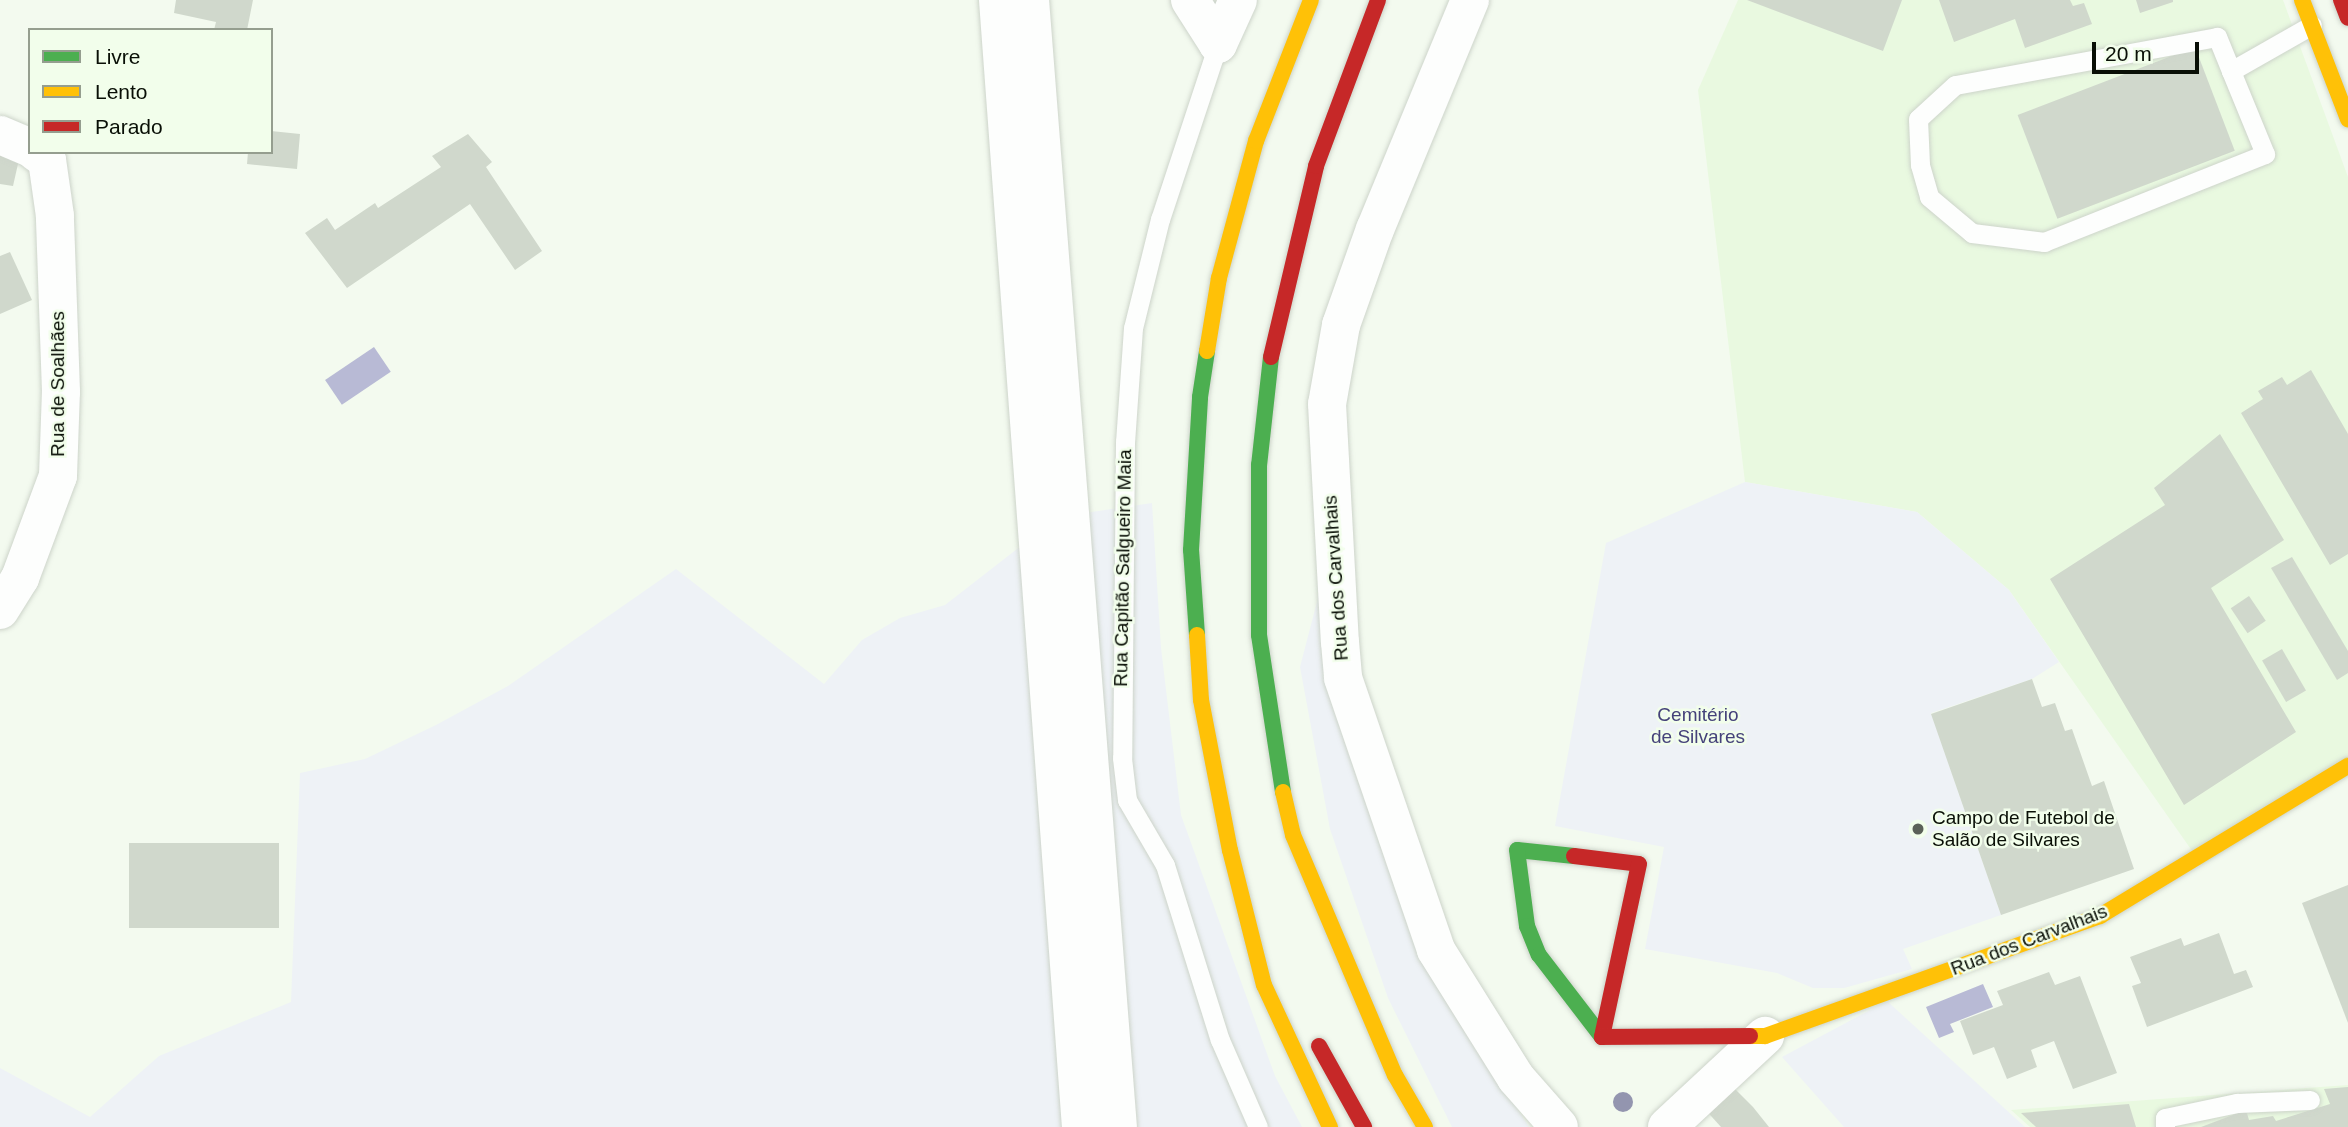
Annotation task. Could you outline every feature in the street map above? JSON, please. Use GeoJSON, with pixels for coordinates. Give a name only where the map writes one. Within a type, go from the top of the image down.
{"type":"FeatureCollection","features":[{"type":"Feature","properties":{"kind":"main road"},"geometry":{"type":"LineString","coordinates":[[1311,0],[1256,141],[1219,278],[1200,397],[1193,483],[1194,615],[1201,700],[1230,850],[1264,985],[1331,1127]]}},
{"type":"Feature","properties":{"kind":"main road"},"geometry":{"type":"LineString","coordinates":[[1334,977],[1293,835],[1276,763],[1259,635],[1256,550],[1265,395],[1299,223],[1340,96],[1378,0]]}},
{"type":"Feature","properties":{"kind":"main road"},"geometry":{"type":"LineString","coordinates":[[2302,0],[2348,119]]}},
{"type":"Feature","properties":{"kind":"main road"},"geometry":{"type":"LineString","coordinates":[[2341,0],[2348,18]]}},
{"type":"Feature","properties":{"kind":"main road","name":"Rua dos Carvalhais"},"geometry":{"type":"LineString","coordinates":[[1602,1037],[1765,1036],[2101,916],[2348,766]]}},
{"type":"Feature","properties":{"kind":"main road"},"geometry":{"type":"LineString","coordinates":[[1293,835],[1395,1075],[1425,1127]]}},
{"type":"Feature","properties":{"kind":"main road"},"geometry":{"type":"LineString","coordinates":[[1230,850],[1273,946]]}},
{"type":"Feature","properties":{"kind":"main road"},"geometry":{"type":"LineString","coordinates":[[1517,850],[1639,864],[1602,1037],[1539,955],[1527,926],[1517,850]]}},
{"type":"Feature","properties":{"kind":"main road"},"geometry":{"type":"LineString","coordinates":[[1311,1030],[1364,1127]]}},
{"type":"Feature","properties":{"kind":"street"},"geometry":{"type":"LineString","coordinates":[[998,0],[1082,1127]]}},
{"type":"Feature","properties":{"kind":"street"},"geometry":{"type":"LineString","coordinates":[[1030,0],[1118,1127]]}},
{"type":"Feature","properties":{"kind":"street"},"geometry":{"type":"LineString","coordinates":[[1190,0],[1218,44]]}},
{"type":"Feature","properties":{"kind":"street","name":"Rua Capitão Salgueiro Maia"},"geometry":{"type":"LineString","coordinates":[[1218,44],[1238,0]]}},
{"type":"Feature","properties":{"kind":"street","name":"Rua dos Carvalhais"},"geometry":{"type":"LineString","coordinates":[[1470,0],[1375,229],[1341,325],[1327,404],[1339,629],[1343,678],[1436,950],[1516,1078],[1559,1127]]}},
{"type":"Feature","properties":{"kind":"street"},"geometry":{"type":"LineString","coordinates":[[0,135],[28,147]]}},
{"type":"Feature","properties":{"kind":"street","name":"Rua de Soalhães"},"geometry":{"type":"LineString","coordinates":[[0,610],[20,578],[58,476],[61,392],[55,216],[47,160],[39,154]]}},
{"type":"Feature","properties":{"kind":"street","name":"Rua dos Carvalhais"},"geometry":{"type":"LineString","coordinates":[[1667,1127],[1765,1036]]}},
{"type":"Feature","properties":{"kind":"lane"},"geometry":{"type":"LineString","coordinates":[[2231,71],[2312,25]]}},
{"type":"Feature","properties":{"kind":"lane"},"geometry":{"type":"LineString","coordinates":[[2217,37],[2231,71],[2265,154],[2044,242],[1972,233],[1929,197],[1920,165],[1917,119],[1955,85],[2217,37]]}},
{"type":"Feature","properties":{"kind":"lane","name":"Rua Capitão Salgueiro Maia"},"geometry":{"type":"LineString","coordinates":[[1218,44],[1160,219],[1133,328],[1125,442],[1122,758],[1127,800],[1165,865],[1220,1040],[1258,1127]]}},
{"type":"Feature","properties":{"kind":"lane"},"geometry":{"type":"LineString","coordinates":[[2165,1127],[2165,1118],[2237,1102],[2310,1100]]}},
{"type":"Feature","properties":{"kind":"shaded area"},"geometry":{"type":"Polygon","coordinates":[[[1738,0],[2283,0],[2348,177],[2348,775],[2202,865],[2009,590],[1917,512],[1745,482],[1698,90],[1738,0]]]}},
{"type":"Feature","properties":{"kind":"shaded area"},"geometry":{"type":"Polygon","coordinates":[[[2348,1085],[2348,1127],[2030,1127],[2011,1110],[2348,1085]]]}},
{"type":"Feature","properties":{"kind":"green space","name":"Cemitério de Silvares"},"geometry":{"type":"Polygon","coordinates":[[[1745,482],[1917,512],[2009,590],[2059,662],[2032,679],[1931,713],[2001,915],[1903,949],[1912,969],[1844,988],[1813,988],[1777,973],[1645,949],[1664,847],[1555,826],[1606,543],[1745,482]]]}},
{"type":"Feature","properties":{"kind":"green space"},"geometry":{"type":"Polygon","coordinates":[[[1152,503],[1161,648],[1181,815],[1275,1076],[1302,1127],[0,1127],[0,1068],[90,1117],[159,1056],[291,1002],[300,773],[365,759],[508,686],[676,569],[824,684],[862,640],[900,618],[945,605],[1058,517],[1152,503]]]}},
{"type":"Feature","properties":{"kind":"green space"},"geometry":{"type":"Polygon","coordinates":[[[1319,594],[1429,973],[1529,1127],[1452,1127],[1388,998],[1330,829],[1300,667],[1319,594]]]}},
{"type":"Feature","properties":{"kind":"green space"},"geometry":{"type":"Polygon","coordinates":[[[1887,1001],[2025,1127],[1844,1127],[1782,1057],[1887,1001]]]}},
{"type":"Feature","properties":{"kind":"water"},"geometry":{"type":"Polygon","coordinates":[[[374,347],[391,372],[342,405],[325,380],[374,347]]]}},
{"type":"Feature","properties":{"kind":"water"},"geometry":{"type":"Polygon","coordinates":[[[1983,984],[1993,1007],[1950,1024],[1954,1032],[1939,1038],[1926,1007],[1983,984]]]}},
{"type":"Feature","properties":{"kind":"building"},"geometry":{"type":"Polygon","coordinates":[[[176,0],[253,0],[247,28],[214,28],[216,22],[174,13],[176,0]]]}},
{"type":"Feature","properties":{"kind":"building"},"geometry":{"type":"Polygon","coordinates":[[[1747,0],[1902,0],[1883,51],[1747,0]]]}},
{"type":"Feature","properties":{"kind":"building"},"geometry":{"type":"Polygon","coordinates":[[[1939,0],[2070,0],[2073,6],[2084,3],[2092,24],[2025,48],[2015,19],[1954,42],[1939,0]]]}},
{"type":"Feature","properties":{"kind":"building"},"geometry":{"type":"Polygon","coordinates":[[[2136,0],[2173,0],[2173,2],[2140,13],[2136,0]]]}},
{"type":"Feature","properties":{"kind":"building"},"geometry":{"type":"Polygon","coordinates":[[[2195,47],[2235,151],[2057,219],[2018,115],[2195,47]]]}},
{"type":"Feature","properties":{"kind":"building"},"geometry":{"type":"Polygon","coordinates":[[[273,131],[300,134],[297,169],[247,164],[248,154],[273,154],[273,131]]]}},
{"type":"Feature","properties":{"kind":"building"},"geometry":{"type":"Polygon","coordinates":[[[468,134],[492,162],[486,167],[542,251],[515,270],[470,204],[347,288],[305,233],[327,218],[335,230],[375,203],[378,208],[441,167],[432,156],[468,134]]]}},
{"type":"Feature","properties":{"kind":"building"},"geometry":{"type":"Polygon","coordinates":[[[0,145],[20,155],[13,186],[0,184],[0,145]]]}},
{"type":"Feature","properties":{"kind":"building"},"geometry":{"type":"Polygon","coordinates":[[[10,252],[32,300],[0,314],[0,256],[10,252]]]}},
{"type":"Feature","properties":{"kind":"building"},"geometry":{"type":"Polygon","coordinates":[[[2311,370],[2348,434],[2348,554],[2330,565],[2241,413],[2263,399],[2258,391],[2282,377],[2287,385],[2311,370]]]}},
{"type":"Feature","properties":{"kind":"building"},"geometry":{"type":"Polygon","coordinates":[[[2220,434],[2284,540],[2211,588],[2296,732],[2184,805],[2050,579],[2165,505],[2154,488],[2220,434]]]}},
{"type":"Feature","properties":{"kind":"building"},"geometry":{"type":"Polygon","coordinates":[[[2292,557],[2348,651],[2348,673],[2337,680],[2271,568],[2292,557]]]}},
{"type":"Feature","properties":{"kind":"building"},"geometry":{"type":"Polygon","coordinates":[[[2249,596],[2266,621],[2248,633],[2231,608],[2249,596]]]}},
{"type":"Feature","properties":{"kind":"building"},"geometry":{"type":"Polygon","coordinates":[[[2282,649],[2306,691],[2286,702],[2262,660],[2282,649]]]}},
{"type":"Feature","properties":{"kind":"building"},"geometry":{"type":"Polygon","coordinates":[[[2032,679],[2042,707],[2055,703],[2065,731],[2072,729],[2092,786],[2104,781],[2134,869],[2001,915],[1931,714],[2032,679]]]}},
{"type":"Feature","properties":{"kind":"building"},"geometry":{"type":"Polygon","coordinates":[[[129,843],[279,843],[279,928],[129,928],[129,843]]]}},
{"type":"Feature","properties":{"kind":"building"},"geometry":{"type":"Polygon","coordinates":[[[2348,885],[2348,1023],[2302,903],[2348,885]]]}},
{"type":"Feature","properties":{"kind":"building"},"geometry":{"type":"Polygon","coordinates":[[[2219,933],[2234,974],[2246,970],[2253,987],[2147,1027],[2132,986],[2141,983],[2130,957],[2181,938],[2184,946],[2219,933]]]}},
{"type":"Feature","properties":{"kind":"building"},"geometry":{"type":"Polygon","coordinates":[[[2049,972],[2055,985],[2080,976],[2117,1073],[2073,1089],[2054,1041],[2031,1050],[2037,1067],[2007,1079],[1994,1047],[1973,1055],[1960,1021],[2003,1005],[1997,991],[2049,972]]]}},
{"type":"Feature","properties":{"kind":"building"},"geometry":{"type":"Polygon","coordinates":[[[1727,1081],[1769,1127],[1721,1127],[1702,1106],[1727,1081]]]}},
{"type":"Feature","properties":{"kind":"building"},"geometry":{"type":"Polygon","coordinates":[[[2348,1087],[2348,1127],[2201,1127],[2246,1110],[2249,1120],[2273,1116],[2276,1121],[2330,1104],[2324,1089],[2348,1087]]]}},
{"type":"Feature","properties":{"kind":"building"},"geometry":{"type":"Polygon","coordinates":[[[2129,1104],[2136,1127],[2036,1127],[2021,1113],[2129,1104]]]}},
{"type":"Feature","properties":{"kind":"traffic: fast"},"geometry":{"type":"LineString","coordinates":[[1197,635],[1191,550],[1200,397],[1207,351]]}},
{"type":"Feature","properties":{"kind":"traffic: fast"},"geometry":{"type":"LineString","coordinates":[[1271,357],[1259,465],[1259,635],[1283,792]]}},
{"type":"Feature","properties":{"kind":"traffic: fast"},"geometry":{"type":"LineString","coordinates":[[1574,856],[1517,850],[1527,926],[1539,955],[1602,1037]]}},
{"type":"Feature","properties":{"kind":"traffic: slow"},"geometry":{"type":"LineString","coordinates":[[1207,351],[1219,278],[1256,141],[1311,0]]}},
{"type":"Feature","properties":{"kind":"traffic: slow"},"geometry":{"type":"LineString","coordinates":[[2302,0],[2348,119]]}},
{"type":"Feature","properties":{"kind":"traffic: slow"},"geometry":{"type":"LineString","coordinates":[[1197,635],[1201,700],[1230,850],[1264,985],[1330,1127]]}},
{"type":"Feature","properties":{"kind":"traffic: slow"},"geometry":{"type":"LineString","coordinates":[[1750,1036],[1765,1036],[2100,916],[2348,766]]}},
{"type":"Feature","properties":{"kind":"traffic: slow"},"geometry":{"type":"LineString","coordinates":[[1283,792],[1293,835],[1395,1075],[1425,1127]]}},
{"type":"Feature","properties":{"kind":"traffic: jam"},"geometry":{"type":"LineString","coordinates":[[1271,357],[1316,166],[1378,0]]}},
{"type":"Feature","properties":{"kind":"traffic: jam"},"geometry":{"type":"LineString","coordinates":[[2341,0],[2348,18]]}},
{"type":"Feature","properties":{"kind":"traffic: jam"},"geometry":{"type":"LineString","coordinates":[[1574,856],[1639,864],[1602,1037],[1750,1036]]}},
{"type":"Feature","properties":{"kind":"traffic: jam"},"geometry":{"type":"LineString","coordinates":[[1319,1046],[1364,1127]]}},
{"type":"Feature","properties":{"kind":"place","name":"Campo de Futebol de Salão de Silvares"},"geometry":{"type":"Point","coordinates":[1918,829]}}]}
